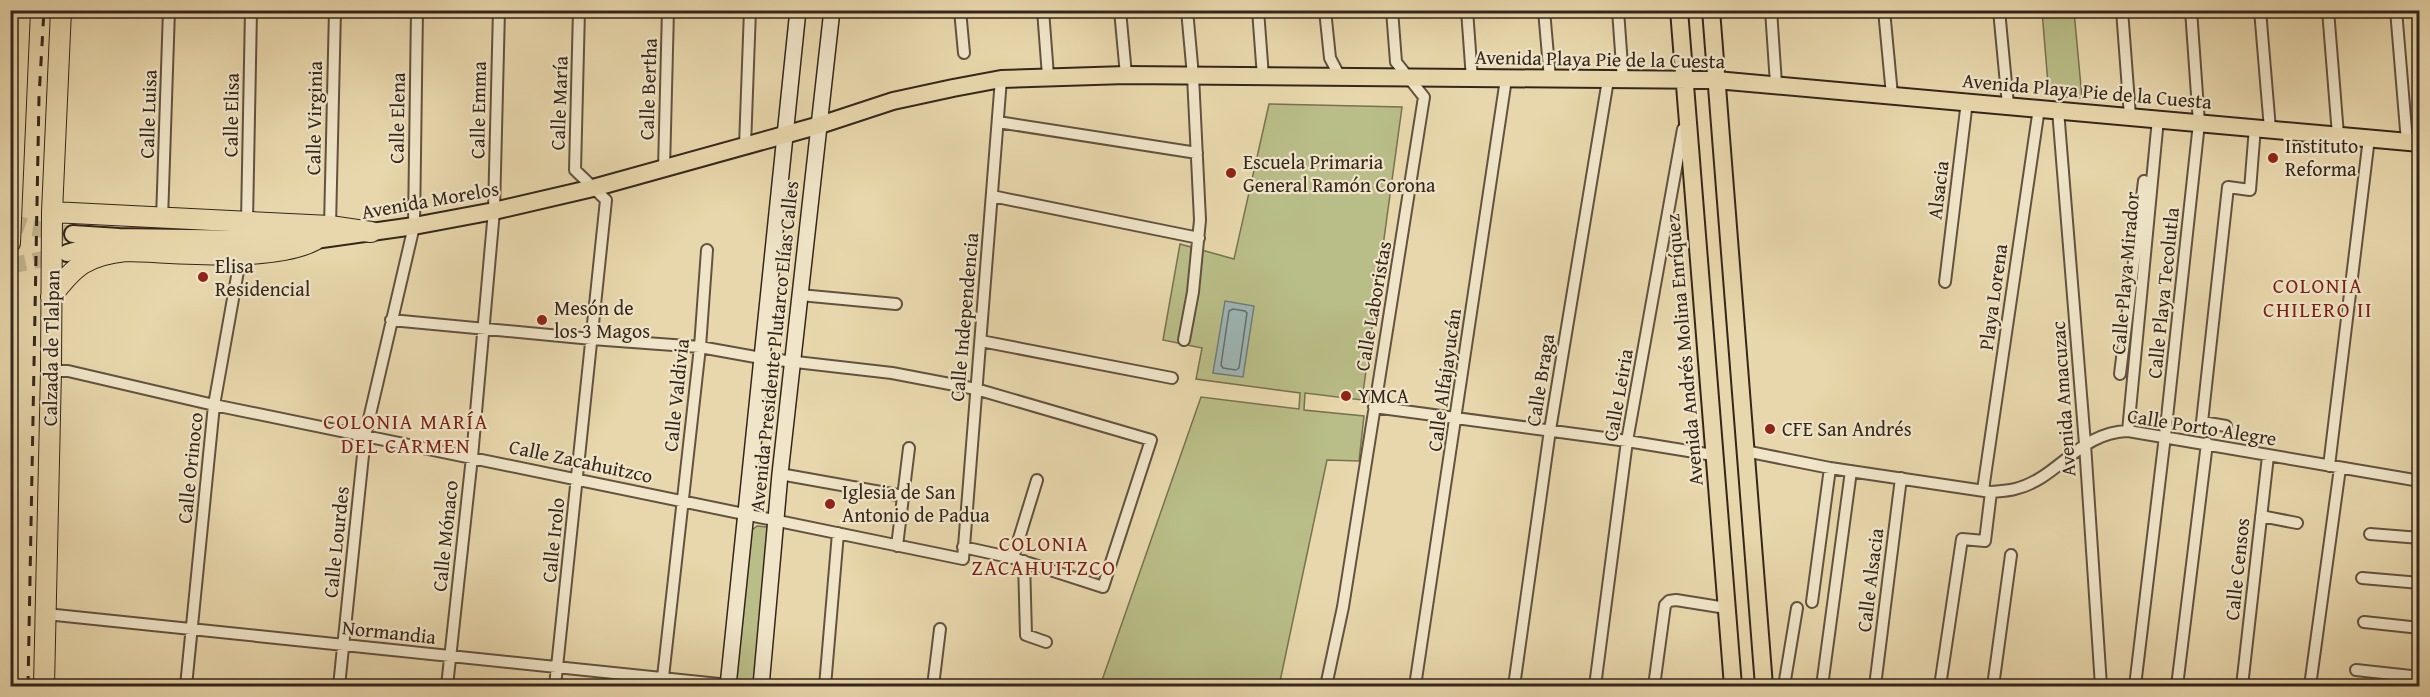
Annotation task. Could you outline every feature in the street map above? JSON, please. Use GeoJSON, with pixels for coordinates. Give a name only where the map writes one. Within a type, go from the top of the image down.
{"type":"FeatureCollection","features":[{"type":"Feature","properties":{"kind":"highway"},"geometry":{"type":"LineString","coordinates":[[10,243],[14,58],[20,10]]}},
{"type":"Feature","properties":{"kind":"highway","name":"Calzada de Tlalpan"},"geometry":{"type":"LineString","coordinates":[[44,687],[52,212],[62,10]]}},
{"type":"Feature","properties":{"kind":"highway"},"geometry":{"type":"LineString","coordinates":[[52,212],[330,226],[371,232]]}},
{"type":"Feature","properties":{"kind":"highway"},"geometry":{"type":"LineString","coordinates":[[51,297],[79,265],[108,253],[126,251],[241,254],[291,250],[315,240]]}},
{"type":"Feature","properties":{"kind":"main road","name":"Avenida Presidente Plutarco Elías Calles"},"geometry":{"type":"LineString","coordinates":[[729,686],[798,10]]}},
{"type":"Feature","properties":{"kind":"main road","name":"Avenida Presidente Plutarco Elías Calles"},"geometry":{"type":"LineString","coordinates":[[761,687],[780,474],[832,10]]}},
{"type":"Feature","properties":{"kind":"main road","name":"Avenida Andrés Molina Enríquez"},"geometry":{"type":"LineString","coordinates":[[1679,10],[1733,687]]}},
{"type":"Feature","properties":{"kind":"main road"},"geometry":{"type":"LineString","coordinates":[[1711,10],[1764,687]]}},
{"type":"Feature","properties":{"kind":"main road","name":"Avenida Playa Pie de la Cuesta"},"geometry":{"type":"LineString","coordinates":[[785,135],[893,101],[1001,79],[1126,75],[1716,80],[2413,142]]}},
{"type":"Feature","properties":{"kind":"main road","name":"Avenida Morelos"},"geometry":{"type":"LineString","coordinates":[[73,234],[119,237],[315,240],[414,226],[494,211],[593,188],[785,135]]}},
{"type":"Feature","properties":{"kind":"main road"},"geometry":{"type":"LineString","coordinates":[[67,254],[119,237]]}},
{"type":"Feature","properties":{"kind":"street","name":"Calle Luisa"},"geometry":{"type":"LineString","coordinates":[[162,219],[169,10]]}},
{"type":"Feature","properties":{"kind":"street","name":"Calle Elisa"},"geometry":{"type":"LineString","coordinates":[[247,221],[251,10]]}},
{"type":"Feature","properties":{"kind":"street","name":"Calle Virginia"},"geometry":{"type":"LineString","coordinates":[[330,226],[335,10]]}},
{"type":"Feature","properties":{"kind":"street","name":"Calle Elena"},"geometry":{"type":"LineString","coordinates":[[414,226],[417,10]]}},
{"type":"Feature","properties":{"kind":"street","name":"Calle Emma"},"geometry":{"type":"LineString","coordinates":[[494,211],[499,10]]}},
{"type":"Feature","properties":{"kind":"street","name":"Calle María"},"geometry":{"type":"LineString","coordinates":[[579,10],[575,170],[593,188]]}},
{"type":"Feature","properties":{"kind":"street","name":"Calle Bertha"},"geometry":{"type":"LineString","coordinates":[[664,169],[668,10]]}},
{"type":"Feature","properties":{"kind":"street"},"geometry":{"type":"LineString","coordinates":[[745,146],[750,10]]}},
{"type":"Feature","properties":{"kind":"street"},"geometry":{"type":"LineString","coordinates":[[960,10],[964,53]]}},
{"type":"Feature","properties":{"kind":"street"},"geometry":{"type":"LineString","coordinates":[[1043,10],[1048,76]]}},
{"type":"Feature","properties":{"kind":"street"},"geometry":{"type":"LineString","coordinates":[[1120,10],[1126,75]]}},
{"type":"Feature","properties":{"kind":"street"},"geometry":{"type":"LineString","coordinates":[[1185,340],[1199,238],[1200,192],[1187,10]]}},
{"type":"Feature","properties":{"kind":"street"},"geometry":{"type":"LineString","coordinates":[[1258,10],[1263,77]]}},
{"type":"Feature","properties":{"kind":"street"},"geometry":{"type":"LineString","coordinates":[[1325,10],[1330,58],[1340,77]]}},
{"type":"Feature","properties":{"kind":"street","name":"Calle Laboristas"},"geometry":{"type":"LineString","coordinates":[[1326,687],[1343,607],[1424,97],[1396,62],[1392,10]]}},
{"type":"Feature","properties":{"kind":"street"},"geometry":{"type":"LineString","coordinates":[[1467,10],[1472,79]]}},
{"type":"Feature","properties":{"kind":"street"},"geometry":{"type":"LineString","coordinates":[[1544,10],[1550,79]]}},
{"type":"Feature","properties":{"kind":"street","name":"Calle Braga"},"geometry":{"type":"LineString","coordinates":[[1514,687],[1550,430],[1616,80],[1618,10]]}},
{"type":"Feature","properties":{"kind":"street"},"geometry":{"type":"LineString","coordinates":[[1771,10],[1776,84]]}},
{"type":"Feature","properties":{"kind":"street"},"geometry":{"type":"LineString","coordinates":[[1884,10],[1892,95]]}},
{"type":"Feature","properties":{"kind":"street"},"geometry":{"type":"LineString","coordinates":[[1999,10],[2008,105]]}},
{"type":"Feature","properties":{"kind":"street"},"geometry":{"type":"LineString","coordinates":[[2122,10],[2130,116]]}},
{"type":"Feature","properties":{"kind":"street","name":"Calle Playa Tecolutla"},"geometry":{"type":"LineString","coordinates":[[2135,687],[2166,436],[2199,123],[2191,10]]}},
{"type":"Feature","properties":{"kind":"street"},"geometry":{"type":"LineString","coordinates":[[2226,426],[2202,422],[2228,187],[2250,190],[2263,128],[2260,10]]}},
{"type":"Feature","properties":{"kind":"street"},"geometry":{"type":"LineString","coordinates":[[2328,10],[2338,135]]}},
{"type":"Feature","properties":{"kind":"street"},"geometry":{"type":"LineString","coordinates":[[2396,10],[2413,142]]}},
{"type":"Feature","properties":{"kind":"street","name":"Calle Independencia"},"geometry":{"type":"LineString","coordinates":[[963,553],[1001,79]]}},
{"type":"Feature","properties":{"kind":"street","name":"Calle Alfajayucán"},"geometry":{"type":"LineString","coordinates":[[1415,687],[1506,79]]}},
{"type":"Feature","properties":{"kind":"street","name":"Alsacia"},"geometry":{"type":"LineString","coordinates":[[1945,282],[1967,101]]}},
{"type":"Feature","properties":{"kind":"street","name":"Playa Lorena"},"geometry":{"type":"LineString","coordinates":[[1940,687],[1962,539],[1985,542],[1987,491],[2039,108]]}},
{"type":"Feature","properties":{"kind":"street","name":"Avenida Amacuzac"},"geometry":{"type":"LineString","coordinates":[[2058,110],[2085,444],[2101,687]]}},
{"type":"Feature","properties":{"kind":"street","name":"Calle Leiria"},"geometry":{"type":"LineString","coordinates":[[1595,687],[1627,441],[1686,111]]}},
{"type":"Feature","properties":{"kind":"street"},"geometry":{"type":"LineString","coordinates":[[2120,374],[2155,118]]}},
{"type":"Feature","properties":{"kind":"street","name":"Calle Playa Mirador"},"geometry":{"type":"LineString","coordinates":[[2128,431],[2155,118]]}},
{"type":"Feature","properties":{"kind":"street"},"geometry":{"type":"LineString","coordinates":[[998,122],[1197,153]]}},
{"type":"Feature","properties":{"kind":"street"},"geometry":{"type":"LineString","coordinates":[[2310,687],[2369,138]]}},
{"type":"Feature","properties":{"kind":"street","name":"Calle Irolo"},"geometry":{"type":"LineString","coordinates":[[555,687],[606,200],[593,188]]}},
{"type":"Feature","properties":{"kind":"street"},"geometry":{"type":"LineString","coordinates":[[992,196],[1199,238]]}},
{"type":"Feature","properties":{"kind":"street","name":"Calle Mónaco"},"geometry":{"type":"LineString","coordinates":[[447,687],[472,457],[494,211]]}},
{"type":"Feature","properties":{"kind":"street","name":"Calle Lourdes"},"geometry":{"type":"LineString","coordinates":[[339,687],[364,436],[414,226]]}},
{"type":"Feature","properties":{"kind":"street","name":"Calle Valdivia"},"geometry":{"type":"LineString","coordinates":[[663,683],[700,347],[706,250]]}},
{"type":"Feature","properties":{"kind":"street","name":"Calle Orinoco"},"geometry":{"type":"LineString","coordinates":[[186,687],[214,405],[241,254]]}},
{"type":"Feature","properties":{"kind":"street"},"geometry":{"type":"LineString","coordinates":[[800,295],[896,304]]}},
{"type":"Feature","properties":{"kind":"street"},"geometry":{"type":"LineString","coordinates":[[391,320],[484,330],[700,347],[762,358],[892,373],[976,388]]}},
{"type":"Feature","properties":{"kind":"street"},"geometry":{"type":"LineString","coordinates":[[981,341],[1173,378]]}},
{"type":"Feature","properties":{"kind":"street","name":"Calle Zacahuitzco"},"geometry":{"type":"LineString","coordinates":[[51,371],[68,371],[214,405],[897,546],[1019,560],[1103,587],[1151,440],[976,388]]}},
{"type":"Feature","properties":{"kind":"street"},"geometry":{"type":"LineString","coordinates":[[1374,407],[1550,430],[1713,455]]}},
{"type":"Feature","properties":{"kind":"street","name":"Calle Porto Alegre"},"geometry":{"type":"LineString","coordinates":[[1745,451],[1830,468],[1987,491],[2016,489],[2038,478],[2098,436],[2128,431],[2420,481]]}},
{"type":"Feature","properties":{"kind":"street"},"geometry":{"type":"LineString","coordinates":[[2177,687],[2207,443]]}},
{"type":"Feature","properties":{"kind":"street"},"geometry":{"type":"LineString","coordinates":[[897,546],[909,448]]}},
{"type":"Feature","properties":{"kind":"street","name":"Calle Censos"},"geometry":{"type":"LineString","coordinates":[[2242,687],[2268,456]]}},
{"type":"Feature","properties":{"kind":"street"},"geometry":{"type":"LineString","coordinates":[[1812,602],[1830,468]]}},
{"type":"Feature","properties":{"kind":"street"},"geometry":{"type":"LineString","coordinates":[[1822,687],[1851,471]]}},
{"type":"Feature","properties":{"kind":"street"},"geometry":{"type":"LineString","coordinates":[[780,474],[903,496]]}},
{"type":"Feature","properties":{"kind":"street","name":"Calle Alsacia"},"geometry":{"type":"LineString","coordinates":[[1875,687],[1901,478]]}},
{"type":"Feature","properties":{"kind":"street"},"geometry":{"type":"LineString","coordinates":[[1037,480],[1019,560],[1026,635],[1046,642]]}},
{"type":"Feature","properties":{"kind":"street"},"geometry":{"type":"LineString","coordinates":[[2261,516],[2297,523]]}},
{"type":"Feature","properties":{"kind":"street"},"geometry":{"type":"LineString","coordinates":[[825,687],[838,533]]}},
{"type":"Feature","properties":{"kind":"street"},"geometry":{"type":"LineString","coordinates":[[2370,534],[2420,538]]}},
{"type":"Feature","properties":{"kind":"street"},"geometry":{"type":"LineString","coordinates":[[1993,687],[2011,555]]}},
{"type":"Feature","properties":{"kind":"street"},"geometry":{"type":"LineString","coordinates":[[2362,578],[2420,584]]}},
{"type":"Feature","properties":{"kind":"street"},"geometry":{"type":"LineString","coordinates":[[1654,687],[1665,605],[1669,601],[1676,600],[1726,608]]}},
{"type":"Feature","properties":{"kind":"street"},"geometry":{"type":"LineString","coordinates":[[1784,687],[1797,608]]}},
{"type":"Feature","properties":{"kind":"street","name":"Normandia"},"geometry":{"type":"LineString","coordinates":[[46,614],[558,667],[663,683],[729,686]]}},
{"type":"Feature","properties":{"kind":"street"},"geometry":{"type":"LineString","coordinates":[[2364,622],[2420,628]]}},
{"type":"Feature","properties":{"kind":"street"},"geometry":{"type":"LineString","coordinates":[[933,687],[940,629]]}},
{"type":"Feature","properties":{"kind":"street"},"geometry":{"type":"LineString","coordinates":[[2356,670],[2420,677]]}},
{"type":"Feature","properties":{"kind":"green space"},"geometry":{"type":"Polygon","coordinates":[[[2042,11],[2074,11],[2082,98],[2049,96],[2042,11]]]}},
{"type":"Feature","properties":{"kind":"green space","name":"YMCA"},"geometry":{"type":"Polygon","coordinates":[[[1269,104],[1402,107],[1362,400],[1305,393],[1304,410],[1364,416],[1359,461],[1327,460],[1279,686],[1100,686],[1201,397],[1299,409],[1300,393],[1196,379],[1202,348],[1163,340],[1180,244],[1234,259],[1269,104]]]}},
{"type":"Feature","properties":{"kind":"green space"},"geometry":{"type":"Polygon","coordinates":[[[757,526],[767,527],[769,540],[754,686],[734,686],[752,530],[757,526]]]}},
{"type":"Feature","properties":{"kind":"water"},"geometry":{"type":"Polygon","coordinates":[[[1225,301],[1254,306],[1243,377],[1213,373],[1225,301]]]}},
{"type":"Feature","properties":{"kind":"tunnel"},"geometry":{"type":"LineString","coordinates":[[10,221],[31,228],[73,234]]}},
{"type":"Feature","properties":{"kind":"tunnel"},"geometry":{"type":"LineString","coordinates":[[10,266],[62,255]]}},
{"type":"Feature","properties":{"kind":"railway"},"geometry":{"type":"LineString","coordinates":[[28,686],[39,97],[44,10]]}},
{"type":"Feature","properties":{"kind":"place","name":"Instituto Reforma"},"geometry":{"type":"Point","coordinates":[2273,158]}},
{"type":"Feature","properties":{"kind":"place","name":"Escuela Primaria General Ramón Corona"},"geometry":{"type":"Point","coordinates":[1231,173]}},
{"type":"Feature","properties":{"kind":"place","name":"Elisa Residencial"},"geometry":{"type":"Point","coordinates":[203,277]}},
{"type":"Feature","properties":{"kind":"place","name":"Mesón de los 3 Magos"},"geometry":{"type":"Point","coordinates":[542,320]}},
{"type":"Feature","properties":{"kind":"place","name":"YMCA"},"geometry":{"type":"Point","coordinates":[1346,396]}},
{"type":"Feature","properties":{"kind":"place","name":"CFE San Andrés"},"geometry":{"type":"Point","coordinates":[1770,429]}},
{"type":"Feature","properties":{"kind":"place","name":"Iglesia de San Antonio de Padua"},"geometry":{"type":"Point","coordinates":[830,504]}},
{"type":"Feature","properties":{"kind":"district","name":"COLONIA CHILERO II"},"geometry":{"type":"Point","coordinates":[2318,298]}},
{"type":"Feature","properties":{"kind":"district","name":"COLONIA MARÍA DEL CARMEN"},"geometry":{"type":"Point","coordinates":[406,434]}},
{"type":"Feature","properties":{"kind":"district","name":"COLONIA ZACAHUITZCO"},"geometry":{"type":"Point","coordinates":[1044,556]}}]}
